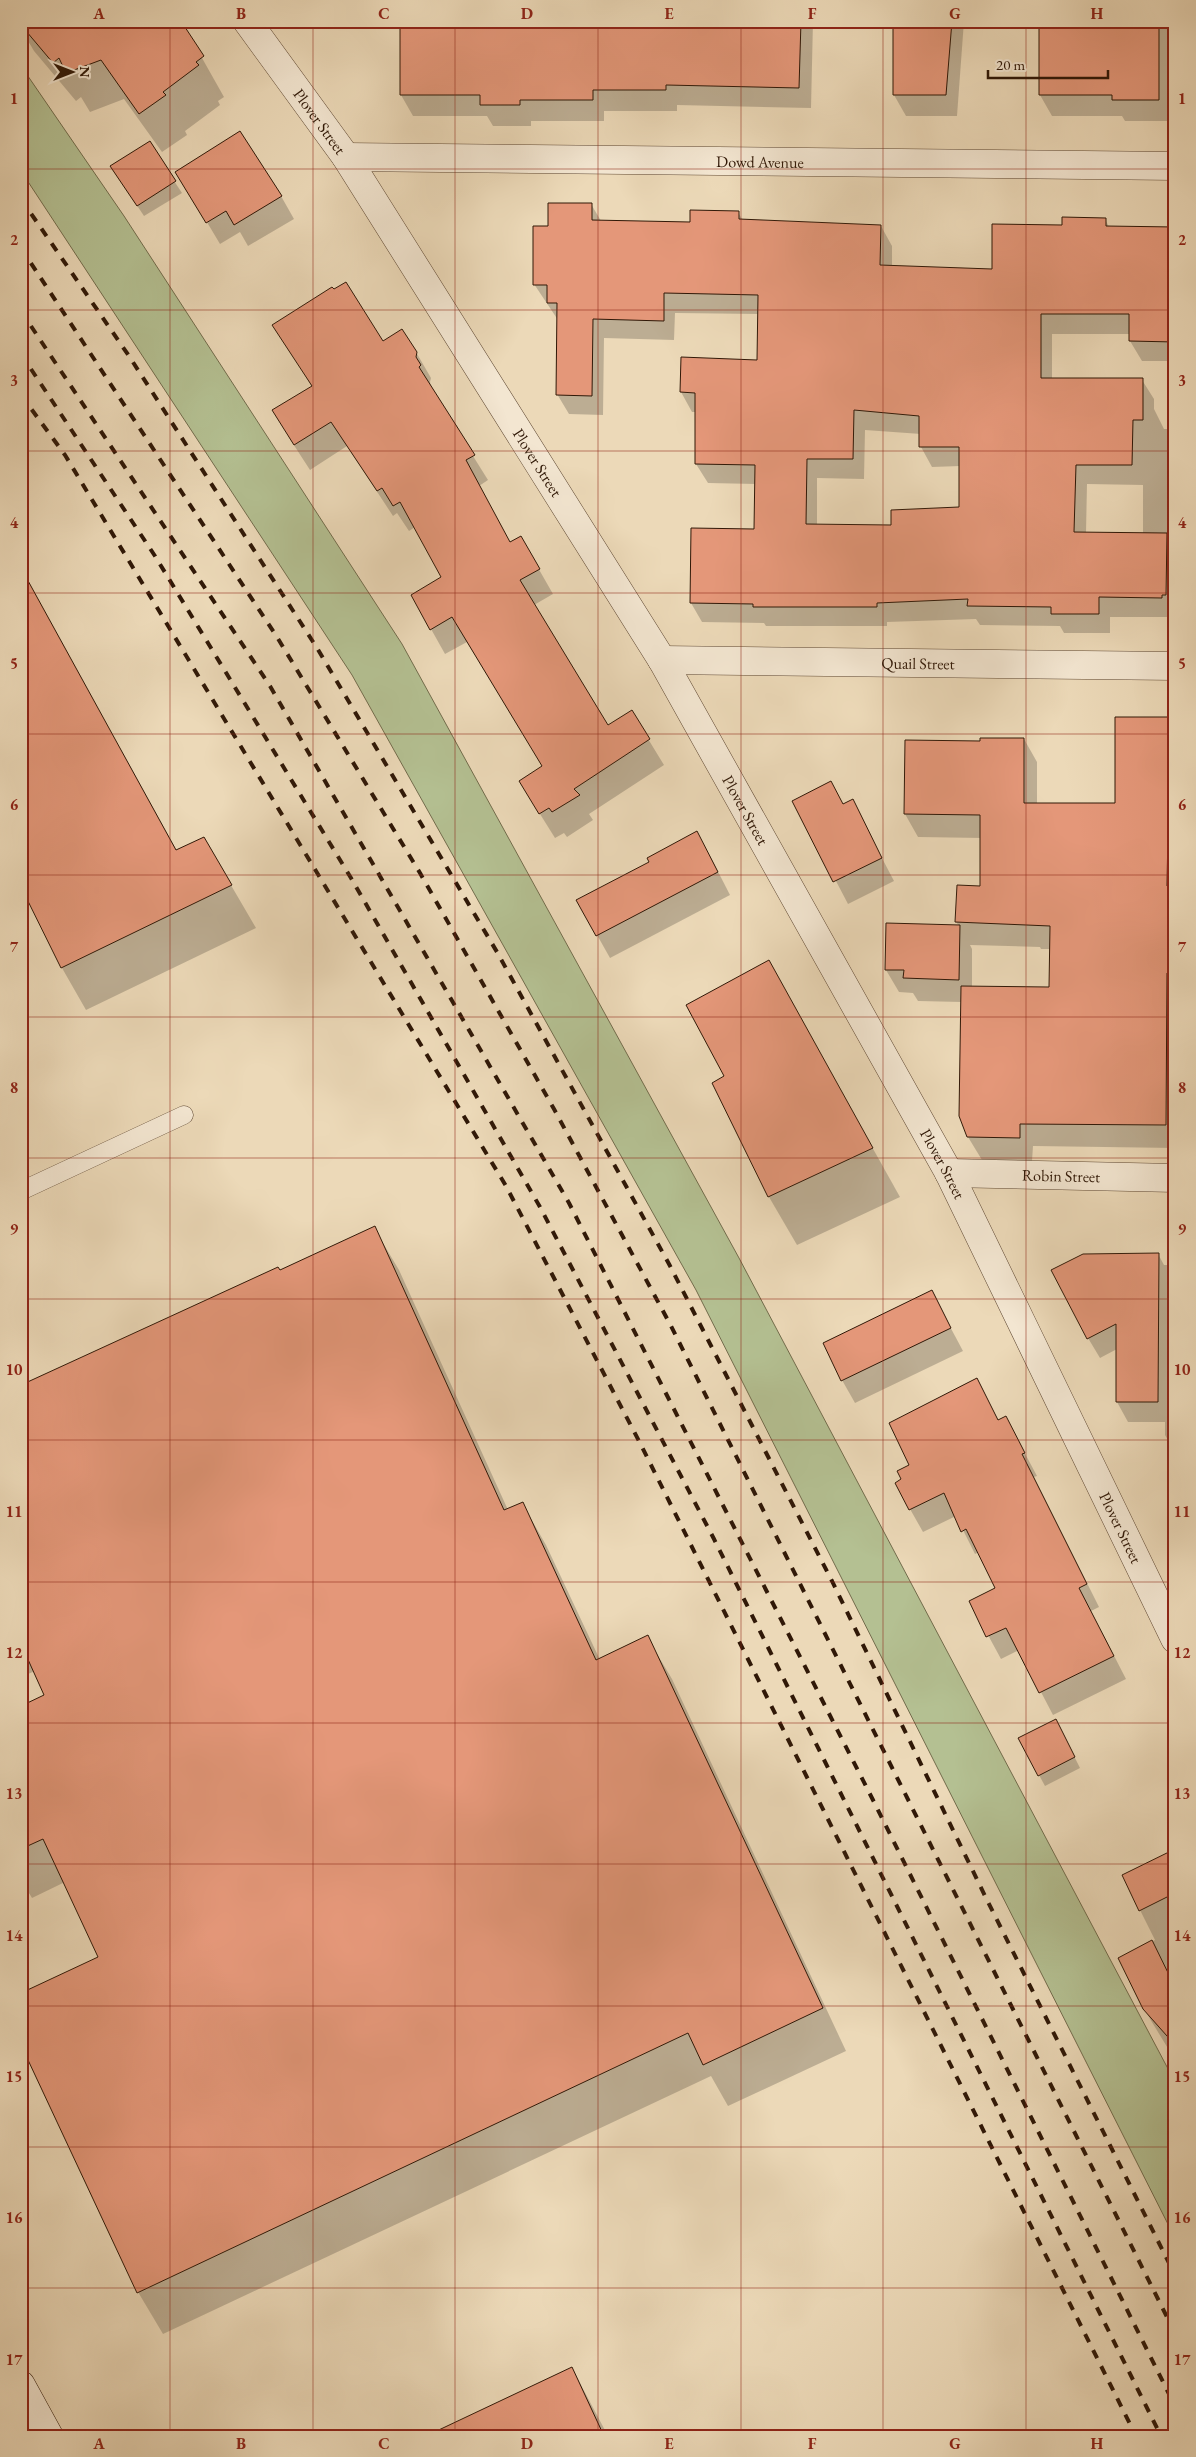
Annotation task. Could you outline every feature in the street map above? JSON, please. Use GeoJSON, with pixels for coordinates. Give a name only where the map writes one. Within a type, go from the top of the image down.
{"type":"FeatureCollection","features":[{"type":"Feature","properties":{"kind":"street","name":"Plover Street"},"geometry":{"type":"LineString","coordinates":[[247,21],[346,158],[662,660],[948,1173],[1175,1640]]}},
{"type":"Feature","properties":{"kind":"street","name":"Dowd Avenue"},"geometry":{"type":"LineString","coordinates":[[346,158],[1175,166]]}},
{"type":"Feature","properties":{"kind":"street","name":"Quail Street"},"geometry":{"type":"LineString","coordinates":[[662,660],[1175,666]]}},
{"type":"Feature","properties":{"kind":"street","name":"Robin Street"},"geometry":{"type":"LineString","coordinates":[[948,1173],[1175,1178]]}},
{"type":"Feature","properties":{"kind":"street"},"geometry":{"type":"LineString","coordinates":[[21,2384],[49,2436]]}},
{"type":"Feature","properties":{"kind":"lane"},"geometry":{"type":"LineString","coordinates":[[21,1191],[184,1115]]}},
{"type":"Feature","properties":{"kind":"green space"},"geometry":{"type":"Polygon","coordinates":[[[21,66],[124,216],[402,644],[739,1258],[1175,2082],[1175,2238],[696,1290],[352,675],[21,171],[21,66]]]}},
{"type":"Feature","properties":{"kind":"building"},"geometry":{"type":"Polygon","coordinates":[[[21,21],[181,21],[204,56],[196,62],[199,65],[163,92],[166,95],[139,114],[101,60],[66,73],[59,58],[53,63],[21,25],[21,21]]]}},
{"type":"Feature","properties":{"kind":"building"},"geometry":{"type":"Polygon","coordinates":[[[400,21],[801,21],[799,88],[666,85],[666,90],[593,90],[593,100],[520,100],[520,105],[480,105],[480,95],[400,95],[400,21]]]}},
{"type":"Feature","properties":{"kind":"building"},"geometry":{"type":"Polygon","coordinates":[[[893,21],[952,21],[946,95],[893,95],[893,21]]]}},
{"type":"Feature","properties":{"kind":"building"},"geometry":{"type":"Polygon","coordinates":[[[1039,21],[1159,21],[1159,100],[1112,100],[1112,95],[1039,95],[1039,21]]]}},
{"type":"Feature","properties":{"kind":"building"},"geometry":{"type":"Polygon","coordinates":[[[240,131],[282,196],[234,225],[226,211],[206,223],[175,172],[240,131]]]}},
{"type":"Feature","properties":{"kind":"building"},"geometry":{"type":"Polygon","coordinates":[[[150,141],[176,181],[137,206],[110,166],[150,141]]]}},
{"type":"Feature","properties":{"kind":"building"},"geometry":{"type":"Polygon","coordinates":[[[548,203],[592,203],[592,220],[690,222],[690,210],[739,211],[739,219],[881,225],[880,265],[992,269],[992,224],[1062,225],[1062,217],[1106,218],[1106,226],[1175,227],[1175,342],[1129,341],[1129,314],[1041,314],[1041,378],[1143,378],[1143,420],[1133,420],[1132,465],[1076,465],[1074,532],[1167,533],[1166,595],[1162,595],[1162,598],[1099,597],[1099,614],[1051,614],[1051,607],[967,606],[968,599],[877,603],[877,607],[753,607],[753,604],[690,603],[691,528],[754,529],[755,465],[695,464],[695,393],[680,392],[681,357],[757,360],[758,295],[664,293],[664,321],[593,319],[592,396],[556,395],[557,303],[547,303],[547,285],[533,285],[533,226],[548,226],[548,203]],[[854,410],[853,459],[807,459],[806,524],[891,525],[891,510],[959,507],[959,447],[919,447],[919,416],[854,410]]]}},
{"type":"Feature","properties":{"kind":"building"},"geometry":{"type":"Polygon","coordinates":[[[346,282],[383,341],[402,329],[417,352],[416,357],[421,365],[419,367],[475,455],[466,460],[510,542],[521,536],[540,569],[520,580],[608,725],[632,710],[650,739],[574,789],[580,795],[552,812],[549,808],[539,814],[519,781],[542,766],[452,617],[430,630],[411,595],[441,577],[400,502],[393,506],[382,488],[377,491],[331,422],[294,445],[272,410],[312,386],[272,325],[332,287],[334,289],[346,282]]]}},
{"type":"Feature","properties":{"kind":"building"},"geometry":{"type":"Polygon","coordinates":[[[21,568],[176,850],[204,837],[232,885],[61,968],[21,887],[21,568]]]}},
{"type":"Feature","properties":{"kind":"building"},"geometry":{"type":"Polygon","coordinates":[[[1115,717],[1170,717],[1167,886],[1175,886],[1175,973],[1167,973],[1166,1125],[1020,1124],[1020,1138],[967,1137],[959,1116],[961,986],[1049,987],[1050,926],[955,922],[957,885],[980,886],[980,815],[904,814],[905,740],[980,741],[980,738],[1024,738],[1024,803],[1115,803],[1115,717]]]}},
{"type":"Feature","properties":{"kind":"building"},"geometry":{"type":"Polygon","coordinates":[[[831,781],[843,804],[853,799],[882,858],[833,882],[792,801],[831,781]]]}},
{"type":"Feature","properties":{"kind":"building"},"geometry":{"type":"Polygon","coordinates":[[[697,831],[718,872],[596,936],[576,900],[649,862],[647,858],[697,831]]]}},
{"type":"Feature","properties":{"kind":"building"},"geometry":{"type":"Polygon","coordinates":[[[886,923],[960,925],[959,980],[903,978],[904,970],[885,970],[886,923]]]}},
{"type":"Feature","properties":{"kind":"building"},"geometry":{"type":"Polygon","coordinates":[[[769,960],[873,1148],[768,1197],[712,1083],[724,1076],[686,1005],[769,960]]]}},
{"type":"Feature","properties":{"kind":"building"},"geometry":{"type":"Polygon","coordinates":[[[375,1226],[504,1510],[523,1502],[596,1660],[648,1635],[823,2008],[703,2065],[688,2033],[137,2293],[21,2045],[21,1993],[98,1957],[43,1839],[21,1849],[21,1706],[44,1695],[21,1644],[21,1385],[278,1267],[280,1270],[375,1226]]]}},
{"type":"Feature","properties":{"kind":"building"},"geometry":{"type":"Polygon","coordinates":[[[1159,1253],[1158,1402],[1116,1402],[1116,1324],[1087,1339],[1051,1270],[1083,1254],[1159,1253]]]}},
{"type":"Feature","properties":{"kind":"building"},"geometry":{"type":"Polygon","coordinates":[[[932,1290],[951,1328],[841,1381],[823,1343],[932,1290]]]}},
{"type":"Feature","properties":{"kind":"building"},"geometry":{"type":"Polygon","coordinates":[[[977,1378],[998,1420],[1006,1416],[1025,1453],[1022,1454],[1087,1584],[1079,1588],[1114,1656],[1039,1693],[1006,1628],[986,1637],[969,1601],[995,1588],[966,1529],[961,1532],[944,1493],[909,1510],[895,1483],[901,1479],[897,1471],[909,1465],[889,1423],[977,1378]]]}},
{"type":"Feature","properties":{"kind":"building"},"geometry":{"type":"Polygon","coordinates":[[[1056,1719],[1075,1757],[1038,1776],[1018,1738],[1056,1719]]]}},
{"type":"Feature","properties":{"kind":"building"},"geometry":{"type":"Polygon","coordinates":[[[1175,1849],[1175,1893],[1139,1911],[1122,1875],[1175,1849]]]}},
{"type":"Feature","properties":{"kind":"building"},"geometry":{"type":"Polygon","coordinates":[[[1152,1940],[1175,1987],[1175,2045],[1143,2009],[1118,1958],[1152,1940]]]}},
{"type":"Feature","properties":{"kind":"building"},"geometry":{"type":"Polygon","coordinates":[[[572,2367],[604,2436],[426,2436],[572,2367]]]}},
{"type":"Feature","properties":{"kind":"railway"},"geometry":{"type":"LineString","coordinates":[[21,199],[129,356],[317,648],[497,952],[669,1264],[832,1581],[987,1900],[1175,2275]]}},
{"type":"Feature","properties":{"kind":"railway"},"geometry":{"type":"LineString","coordinates":[[21,248],[277,637],[420,873],[554,1109],[670,1324],[1175,2333]]}},
{"type":"Feature","properties":{"kind":"railway"},"geometry":{"type":"LineString","coordinates":[[21,311],[270,686],[569,1203],[873,1800],[1175,2406]]}},
{"type":"Feature","properties":{"kind":"railway"},"geometry":{"type":"LineString","coordinates":[[21,354],[155,556],[351,878],[540,1207],[714,1539],[1161,2436]]}},
{"type":"Feature","properties":{"kind":"railway"},"geometry":{"type":"LineString","coordinates":[[21,395],[65,455],[506,1186],[640,1443],[1136,2436]]}}]}
